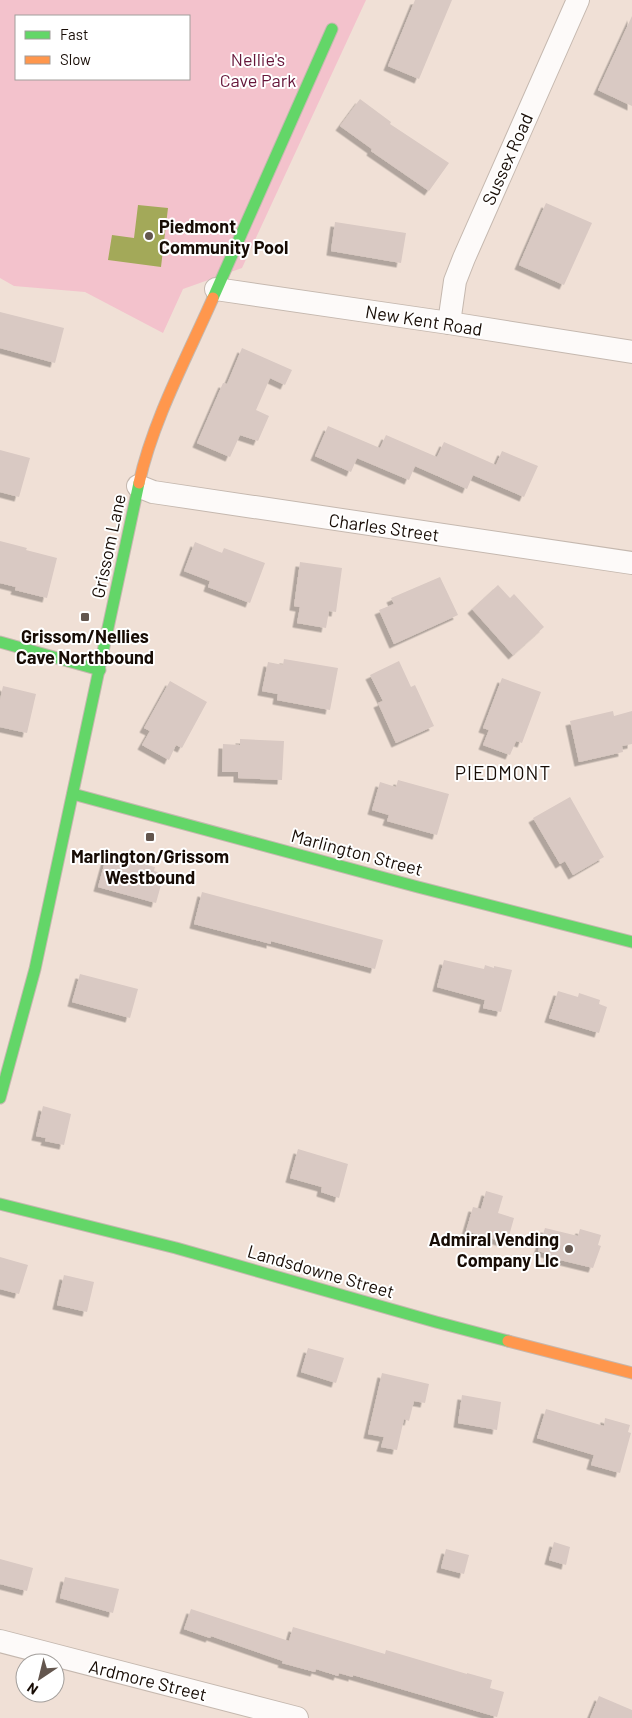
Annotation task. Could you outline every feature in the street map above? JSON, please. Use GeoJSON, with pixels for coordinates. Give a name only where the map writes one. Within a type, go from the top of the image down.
{"type":"FeatureCollection","features":[{"type":"Feature","properties":{"kind":"street","name":"Sussex Road"},"geometry":{"type":"LineString","coordinates":[[449,323],[450,306],[464,258],[578,0]]}},
{"type":"Feature","properties":{"kind":"street","name":"Grissom Lane"},"geometry":{"type":"LineString","coordinates":[[0,1098],[35,969],[138,486],[155,431],[332,29]]}},
{"type":"Feature","properties":{"kind":"street","name":"New Kent Road"},"geometry":{"type":"LineString","coordinates":[[216,289],[632,352]]}},
{"type":"Feature","properties":{"kind":"street","name":"Charles Street"},"geometry":{"type":"LineString","coordinates":[[138,486],[152,492],[632,563]]}},
{"type":"Feature","properties":{"kind":"street"},"geometry":{"type":"LineString","coordinates":[[0,642],[100,670]]}},
{"type":"Feature","properties":{"kind":"street","name":"Marlington Street"},"geometry":{"type":"LineString","coordinates":[[73,794],[418,887],[632,942]]}},
{"type":"Feature","properties":{"kind":"street","name":"Landsdowne Street"},"geometry":{"type":"LineString","coordinates":[[0,1204],[176,1248],[436,1322],[632,1373]]}},
{"type":"Feature","properties":{"kind":"street","name":"Ardmore Street"},"geometry":{"type":"LineString","coordinates":[[0,1641],[297,1718]]}},
{"type":"Feature","properties":{"kind":"green space","name":"Nellie's Cave Park"},"geometry":{"type":"Polygon","coordinates":[[[0,0],[366,0],[242,268],[183,289],[163,333],[85,292],[14,286],[0,278],[0,0]]]}},
{"type":"Feature","properties":{"kind":"shaded area","name":"Piedmont Community Pool"},"geometry":{"type":"Polygon","coordinates":[[[138,205],[168,208],[161,267],[108,260],[112,235],[134,238],[138,205]]]}},
{"type":"Feature","properties":{"kind":"building"},"geometry":{"type":"Polygon","coordinates":[[[415,0],[452,0],[419,79],[388,66],[415,0]]]}},
{"type":"Feature","properties":{"kind":"building"},"geometry":{"type":"Polygon","coordinates":[[[632,16],[632,106],[598,90],[632,16]]]}},
{"type":"Feature","properties":{"kind":"building"},"geometry":{"type":"Polygon","coordinates":[[[360,99],[391,122],[390,124],[449,163],[429,191],[371,151],[372,149],[340,126],[360,99]]]}},
{"type":"Feature","properties":{"kind":"building"},"geometry":{"type":"Polygon","coordinates":[[[546,203],[592,223],[564,285],[519,265],[546,203]]]}},
{"type":"Feature","properties":{"kind":"building"},"geometry":{"type":"Polygon","coordinates":[[[335,222],[406,233],[401,263],[331,251],[335,222]]]}},
{"type":"Feature","properties":{"kind":"building"},"geometry":{"type":"Polygon","coordinates":[[[0,312],[64,328],[55,363],[0,348],[0,312]]]}},
{"type":"Feature","properties":{"kind":"building"},"geometry":{"type":"Polygon","coordinates":[[[242,348],[292,370],[285,385],[270,378],[256,410],[269,416],[258,441],[240,435],[230,457],[197,443],[223,383],[227,384],[242,348]]]}},
{"type":"Feature","properties":{"kind":"building"},"geometry":{"type":"Polygon","coordinates":[[[328,426],[380,448],[386,435],[437,457],[444,442],[496,465],[502,451],[538,466],[524,497],[473,475],[467,489],[415,466],[409,480],[357,458],[351,472],[315,456],[328,426]]]}},
{"type":"Feature","properties":{"kind":"building"},"geometry":{"type":"Polygon","coordinates":[[[0,450],[30,458],[19,497],[0,492],[0,450]]]}},
{"type":"Feature","properties":{"kind":"building"},"geometry":{"type":"Polygon","coordinates":[[[0,541],[57,558],[47,598],[15,590],[16,587],[0,583],[0,541]]]}},
{"type":"Feature","properties":{"kind":"building"},"geometry":{"type":"Polygon","coordinates":[[[195,542],[222,553],[224,548],[265,563],[250,603],[208,587],[210,581],[184,571],[195,542]]]}},
{"type":"Feature","properties":{"kind":"building"},"geometry":{"type":"Polygon","coordinates":[[[300,562],[342,568],[336,612],[329,611],[326,628],[297,623],[300,607],[294,606],[300,562]]]}},
{"type":"Feature","properties":{"kind":"building"},"geometry":{"type":"Polygon","coordinates":[[[440,577],[458,615],[394,644],[379,610],[394,604],[391,598],[440,577]]]}},
{"type":"Feature","properties":{"kind":"building"},"geometry":{"type":"Polygon","coordinates":[[[498,585],[510,598],[514,594],[544,627],[513,655],[472,609],[498,585]]]}},
{"type":"Feature","properties":{"kind":"building"},"geometry":{"type":"Polygon","coordinates":[[[284,659],[338,668],[330,710],[277,700],[278,694],[262,691],[268,662],[283,665],[284,659]]]}},
{"type":"Feature","properties":{"kind":"building"},"geometry":{"type":"Polygon","coordinates":[[[399,661],[411,687],[415,685],[434,726],[396,743],[378,703],[383,701],[370,675],[399,661]]]}},
{"type":"Feature","properties":{"kind":"building"},"geometry":{"type":"Polygon","coordinates":[[[502,678],[541,692],[522,743],[516,741],[510,755],[483,745],[489,730],[483,728],[502,678]]]}},
{"type":"Feature","properties":{"kind":"building"},"geometry":{"type":"Polygon","coordinates":[[[170,681],[207,702],[182,748],[176,745],[169,760],[142,745],[150,731],[144,728],[170,681]]]}},
{"type":"Feature","properties":{"kind":"building"},"geometry":{"type":"Polygon","coordinates":[[[3,686],[36,694],[27,733],[0,727],[0,700],[3,686]]]}},
{"type":"Feature","properties":{"kind":"building"},"geometry":{"type":"Polygon","coordinates":[[[613,711],[614,716],[632,711],[632,744],[622,746],[623,752],[579,762],[570,721],[613,711]]]}},
{"type":"Feature","properties":{"kind":"building"},"geometry":{"type":"Polygon","coordinates":[[[240,739],[284,741],[282,780],[238,778],[238,772],[222,772],[223,744],[240,745],[240,739]]]}},
{"type":"Feature","properties":{"kind":"building"},"geometry":{"type":"Polygon","coordinates":[[[398,780],[449,794],[437,835],[387,821],[389,815],[372,810],[380,782],[396,787],[398,780]]]}},
{"type":"Feature","properties":{"kind":"building"},"geometry":{"type":"Polygon","coordinates":[[[570,797],[604,857],[573,875],[565,861],[560,864],[533,818],[570,797]]]}},
{"type":"Feature","properties":{"kind":"building"},"geometry":{"type":"Polygon","coordinates":[[[106,858],[118,860],[119,858],[155,867],[154,871],[164,874],[156,903],[98,887],[106,858]]]}},
{"type":"Feature","properties":{"kind":"building"},"geometry":{"type":"Polygon","coordinates":[[[202,892],[383,940],[375,969],[271,941],[271,944],[194,924],[202,892]]]}},
{"type":"Feature","properties":{"kind":"building"},"geometry":{"type":"Polygon","coordinates":[[[444,960],[484,969],[485,965],[512,970],[501,1012],[483,1008],[485,1000],[437,987],[444,960]]]}},
{"type":"Feature","properties":{"kind":"building"},"geometry":{"type":"Polygon","coordinates":[[[80,974],[138,989],[130,1018],[72,1002],[80,974]]]}},
{"type":"Feature","properties":{"kind":"building"},"geometry":{"type":"Polygon","coordinates":[[[558,991],[578,997],[579,993],[600,1000],[599,1004],[607,1007],[599,1033],[549,1018],[558,991]]]}},
{"type":"Feature","properties":{"kind":"building"},"geometry":{"type":"Polygon","coordinates":[[[43,1106],[71,1114],[64,1145],[45,1141],[46,1138],[36,1136],[43,1106]]]}},
{"type":"Feature","properties":{"kind":"building"},"geometry":{"type":"Polygon","coordinates":[[[298,1149],[348,1164],[339,1198],[321,1192],[322,1187],[290,1178],[298,1149]]]}},
{"type":"Feature","properties":{"kind":"building"},"geometry":{"type":"Polygon","coordinates":[[[486,1191],[503,1196],[498,1213],[514,1218],[507,1243],[466,1231],[473,1207],[481,1209],[486,1191]]]}},
{"type":"Feature","properties":{"kind":"building","name":"Admiral Vending Company Llc"},"geometry":{"type":"Polygon","coordinates":[[[545,1228],[578,1236],[580,1229],[601,1235],[598,1245],[601,1246],[593,1268],[548,1257],[549,1254],[538,1251],[545,1228]]]}},
{"type":"Feature","properties":{"kind":"building"},"geometry":{"type":"Polygon","coordinates":[[[0,1257],[28,1265],[19,1294],[0,1289],[0,1257]]]}},
{"type":"Feature","properties":{"kind":"building"},"geometry":{"type":"Polygon","coordinates":[[[64,1275],[94,1282],[87,1312],[57,1305],[64,1275]]]}},
{"type":"Feature","properties":{"kind":"building"},"geometry":{"type":"Polygon","coordinates":[[[308,1348],[344,1358],[336,1383],[301,1372],[308,1348]]]}},
{"type":"Feature","properties":{"kind":"building"},"geometry":{"type":"Polygon","coordinates":[[[382,1373],[429,1384],[425,1403],[414,1401],[409,1421],[404,1419],[397,1450],[381,1447],[384,1437],[368,1434],[382,1373]]]}},
{"type":"Feature","properties":{"kind":"building"},"geometry":{"type":"Polygon","coordinates":[[[462,1395],[501,1402],[497,1430],[458,1423],[462,1395]]]}},
{"type":"Feature","properties":{"kind":"building"},"geometry":{"type":"Polygon","coordinates":[[[546,1409],[604,1426],[605,1418],[630,1425],[628,1432],[631,1433],[620,1473],[591,1465],[594,1455],[537,1438],[546,1409]]]}},
{"type":"Feature","properties":{"kind":"building"},"geometry":{"type":"Polygon","coordinates":[[[554,1542],[570,1547],[566,1565],[549,1560],[554,1542]]]}},
{"type":"Feature","properties":{"kind":"building"},"geometry":{"type":"Polygon","coordinates":[[[446,1549],[469,1555],[464,1574],[441,1568],[446,1549]]]}},
{"type":"Feature","properties":{"kind":"building"},"geometry":{"type":"Polygon","coordinates":[[[0,1559],[33,1568],[27,1591],[0,1584],[0,1559]]]}},
{"type":"Feature","properties":{"kind":"building"},"geometry":{"type":"Polygon","coordinates":[[[65,1577],[119,1589],[113,1613],[60,1598],[65,1577]]]}},
{"type":"Feature","properties":{"kind":"building"},"geometry":{"type":"Polygon","coordinates":[[[191,1609],[289,1641],[293,1627],[385,1654],[386,1650],[492,1680],[490,1688],[504,1692],[497,1717],[353,1675],[353,1677],[339,1673],[338,1676],[316,1669],[315,1672],[282,1663],[283,1661],[211,1636],[210,1638],[184,1629],[191,1609]]]}},
{"type":"Feature","properties":{"kind":"building"},"geometry":{"type":"Polygon","coordinates":[[[599,1696],[632,1710],[632,1718],[590,1718],[599,1696]]]}},
{"type":"Feature","properties":{"kind":"traffic: fast"},"geometry":{"type":"LineString","coordinates":[[213,298],[332,29]]}},
{"type":"Feature","properties":{"kind":"traffic: fast"},"geometry":{"type":"LineString","coordinates":[[0,1098],[35,969],[139,483]]}},
{"type":"Feature","properties":{"kind":"traffic: fast"},"geometry":{"type":"LineString","coordinates":[[0,642],[100,670]]}},
{"type":"Feature","properties":{"kind":"traffic: fast"},"geometry":{"type":"LineString","coordinates":[[73,794],[418,887],[632,942]]}},
{"type":"Feature","properties":{"kind":"traffic: fast"},"geometry":{"type":"LineString","coordinates":[[0,1204],[176,1248],[508,1341]]}},
{"type":"Feature","properties":{"kind":"traffic: slow"},"geometry":{"type":"LineString","coordinates":[[139,483],[145,459],[162,412],[213,298]]}},
{"type":"Feature","properties":{"kind":"traffic: slow"},"geometry":{"type":"LineString","coordinates":[[508,1341],[632,1373]]}},
{"type":"Feature","properties":{"kind":"place","name":"Piedmont Community Pool"},"geometry":{"type":"Point","coordinates":[149,236]}},
{"type":"Feature","properties":{"kind":"place","name":"Grissom/Nellies Cave Northbound"},"geometry":{"type":"Point","coordinates":[85,617]}},
{"type":"Feature","properties":{"kind":"place","name":"Marlington/Grissom Westbound"},"geometry":{"type":"Point","coordinates":[150,837]}},
{"type":"Feature","properties":{"kind":"place","name":"Admiral Vending Company Llc"},"geometry":{"type":"Point","coordinates":[569,1249]}},
{"type":"Feature","properties":{"kind":"district","name":"PIEDMONT"},"geometry":{"type":"Point","coordinates":[503,772]}}]}
